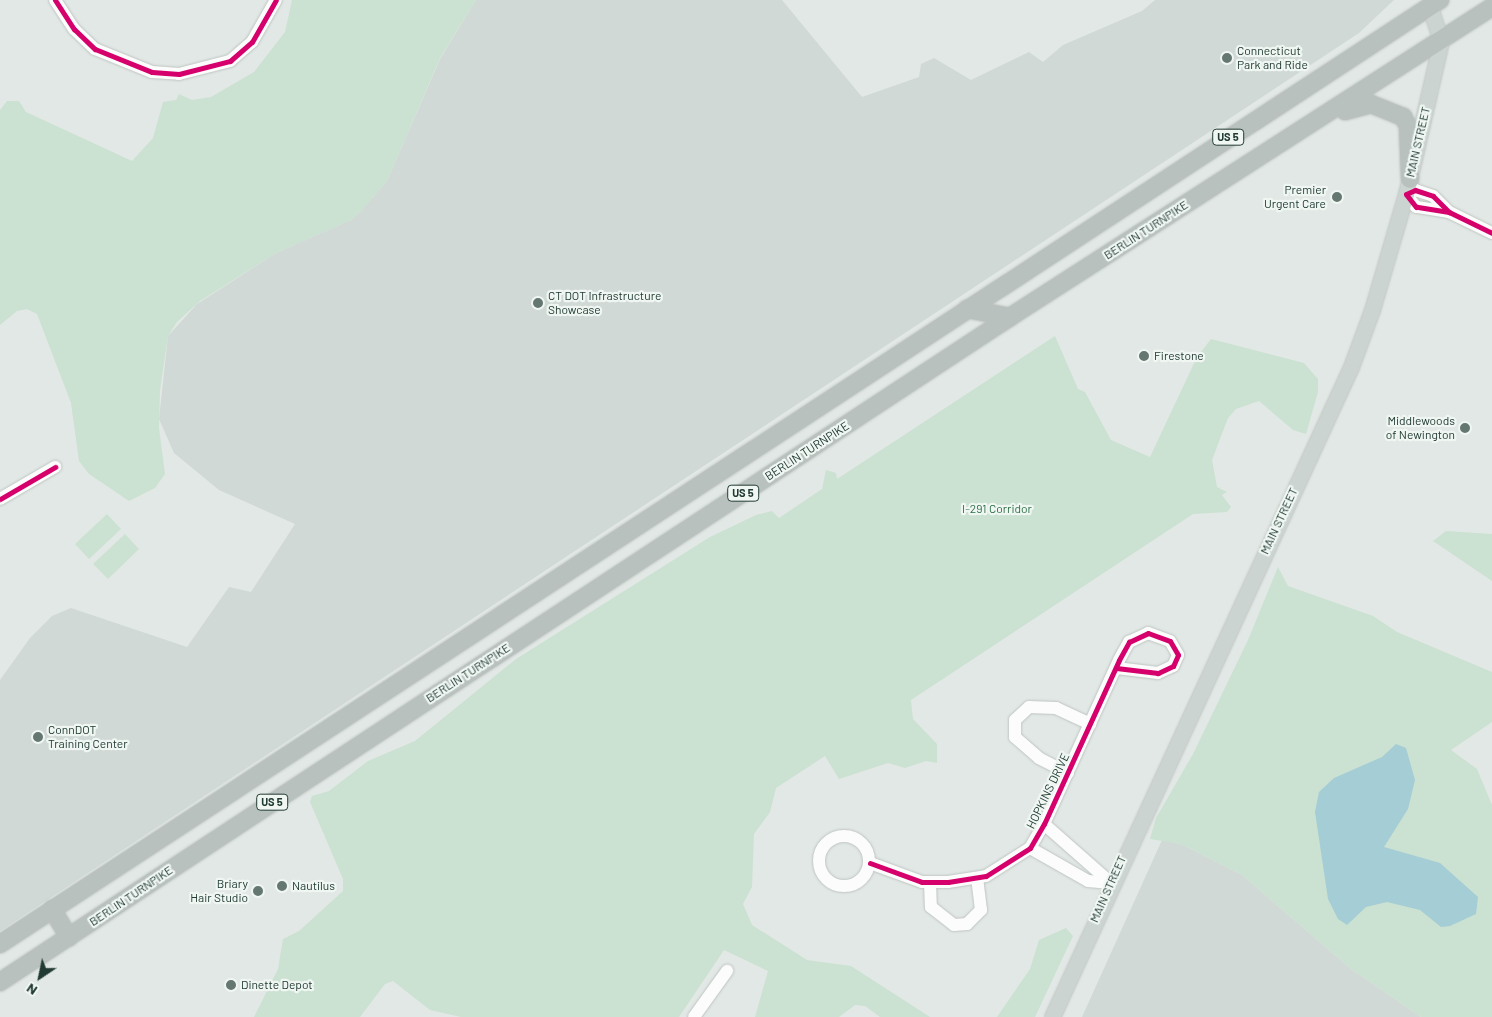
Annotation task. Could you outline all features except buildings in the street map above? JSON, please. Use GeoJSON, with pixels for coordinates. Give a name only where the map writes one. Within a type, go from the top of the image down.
{"type":"FeatureCollection","features":[{"type":"Feature","properties":{"kind":"highway","name":"US 5"},"geometry":{"type":"LineString","coordinates":[[0,944],[461,645],[1432,2]]}},
{"type":"Feature","properties":{"kind":"highway","name":"BERLIN TURNPIKE"},"geometry":{"type":"LineString","coordinates":[[0,982],[1010,317],[1316,122],[1492,7]]}},
{"type":"Feature","properties":{"kind":"highway"},"geometry":{"type":"LineString","coordinates":[[1316,122],[1362,104],[1394,110],[1408,126],[1408,187]]}},
{"type":"Feature","properties":{"kind":"highway"},"geometry":{"type":"LineString","coordinates":[[966,309],[1010,317]]}},
{"type":"Feature","properties":{"kind":"highway"},"geometry":{"type":"LineString","coordinates":[[461,645],[476,668]]}},
{"type":"Feature","properties":{"kind":"highway"},"geometry":{"type":"LineString","coordinates":[[52,910],[69,937]]}},
{"type":"Feature","properties":{"kind":"main road"},"geometry":{"type":"LineString","coordinates":[[1432,2],[1441,41]]}},
{"type":"Feature","properties":{"kind":"main road","name":"MAIN STREET"},"geometry":{"type":"LineString","coordinates":[[1052,1017],[1110,882],[1351,367],[1408,187],[1441,41]]}},
{"type":"Feature","properties":{"kind":"street"},"geometry":{"type":"LineString","coordinates":[[55,0],[74,29],[96,49],[152,72],[179,74],[230,61],[252,42],[276,0]]}},
{"type":"Feature","properties":{"kind":"street"},"geometry":{"type":"LineString","coordinates":[[1408,187],[1422,191],[1444,202],[1449,212],[1492,233]]}},
{"type":"Feature","properties":{"kind":"street"},"geometry":{"type":"LineString","coordinates":[[0,499],[55,467]]}},
{"type":"Feature","properties":{"kind":"street","name":"HOPKINS DRIVE"},"geometry":{"type":"LineString","coordinates":[[870,863],[930,882],[977,878],[1030,848],[1044,824],[1116,668],[1129,642],[1148,633],[1170,641],[1178,655],[1173,666],[1158,673],[1116,668]]}},
{"type":"Feature","properties":{"kind":"street","name":"HOPKINS DRIVE"},"geometry":{"type":"LineString","coordinates":[[1068,773],[1039,758],[1015,737],[1015,720],[1029,707],[1047,708],[1091,724]]}},
{"type":"Feature","properties":{"kind":"street","name":"HOPKINS DRIVE"},"geometry":{"type":"LineString","coordinates":[[1044,824],[1110,882]]}},
{"type":"Feature","properties":{"kind":"street"},"geometry":{"type":"LineString","coordinates":[[846,836],[860,842],[870,863],[863,879],[839,886],[824,877],[819,861],[824,846],[846,836]]}},
{"type":"Feature","properties":{"kind":"street","name":"HOPKINS DRIVE"},"geometry":{"type":"LineString","coordinates":[[1030,848],[1088,881],[1110,882]]}},
{"type":"Feature","properties":{"kind":"street"},"geometry":{"type":"LineString","coordinates":[[930,882],[931,907],[954,925],[967,924],[981,910],[977,878]]}},
{"type":"Feature","properties":{"kind":"street"},"geometry":{"type":"LineString","coordinates":[[694,1017],[727,971]]}},
{"type":"Feature","properties":{"kind":"shaded area"},"geometry":{"type":"Polygon","coordinates":[[[476,0],[782,0],[862,97],[919,77],[921,64],[934,58],[971,80],[1029,52],[1043,62],[1063,45],[1142,11],[1155,0],[1394,0],[1359,33],[0,931],[0,680],[30,638],[52,616],[71,608],[187,647],[229,587],[251,592],[295,524],[219,490],[174,453],[159,419],[168,336],[197,304],[276,253],[351,220],[361,211],[387,181],[440,59],[476,0]]]}},
{"type":"Feature","properties":{"kind":"shaded area"},"geometry":{"type":"Polygon","coordinates":[[[1162,840],[1181,844],[1242,875],[1351,969],[1421,1017],[1082,1017],[1162,840]]]}},
{"type":"Feature","properties":{"kind":"green space"},"geometry":{"type":"Polygon","coordinates":[[[292,0],[476,0],[440,58],[387,181],[361,211],[351,220],[276,253],[200,301],[177,322],[168,336],[160,390],[159,428],[165,474],[155,488],[129,501],[89,474],[79,461],[71,403],[37,314],[27,309],[17,311],[0,325],[0,110],[7,101],[19,101],[26,112],[132,161],[153,138],[163,102],[176,100],[179,94],[192,100],[211,97],[254,72],[285,32],[292,0]]]}},
{"type":"Feature","properties":{"kind":"green space","name":"I-291 Corridor"},"geometry":{"type":"Polygon","coordinates":[[[1055,336],[1078,389],[1085,392],[1111,440],[1150,457],[1197,357],[1211,339],[1304,363],[1318,379],[1318,392],[1306,434],[1293,430],[1259,401],[1236,409],[1228,418],[1212,460],[1217,487],[1227,492],[1222,495],[1231,507],[1227,512],[1193,514],[911,700],[913,719],[937,744],[937,763],[926,761],[905,768],[888,763],[839,779],[825,756],[776,788],[770,812],[754,834],[752,887],[743,904],[752,925],[807,960],[851,966],[930,1017],[880,1017],[865,1006],[855,1005],[839,1017],[755,1017],[768,971],[724,950],[679,1017],[461,1017],[430,1010],[393,981],[385,984],[360,1017],[254,1017],[278,969],[283,939],[299,931],[343,891],[343,879],[310,802],[312,796],[329,791],[368,761],[415,741],[516,659],[710,537],[756,515],[772,511],[779,518],[822,489],[826,470],[836,473],[837,479],[1055,336]]]}},
{"type":"Feature","properties":{"kind":"green space"},"geometry":{"type":"Polygon","coordinates":[[[107,514],[121,529],[89,559],[75,544],[107,514]]]}},
{"type":"Feature","properties":{"kind":"green space"},"geometry":{"type":"Polygon","coordinates":[[[1446,531],[1492,534],[1492,581],[1433,541],[1446,531]]]}},
{"type":"Feature","properties":{"kind":"green space"},"geometry":{"type":"Polygon","coordinates":[[[125,534],[139,549],[108,579],[93,564],[125,534]]]}},
{"type":"Feature","properties":{"kind":"green space"},"geometry":{"type":"Polygon","coordinates":[[[1278,567],[1288,586],[1373,616],[1397,632],[1492,672],[1492,722],[1451,750],[1477,769],[1492,805],[1492,1017],[1421,1017],[1351,969],[1242,875],[1181,844],[1150,839],[1156,818],[1193,754],[1248,640],[1278,567]]]}},
{"type":"Feature","properties":{"kind":"green space"},"geometry":{"type":"Polygon","coordinates":[[[1066,928],[1073,936],[1035,1017],[997,1017],[1030,969],[1039,940],[1066,928]]]}},
{"type":"Feature","properties":{"kind":"water"},"geometry":{"type":"Polygon","coordinates":[[[1396,744],[1406,748],[1415,780],[1408,809],[1384,847],[1440,863],[1478,897],[1476,914],[1450,926],[1441,927],[1420,910],[1387,902],[1366,907],[1347,925],[1338,919],[1328,899],[1315,812],[1319,792],[1334,778],[1382,757],[1396,744]]]}},
{"type":"Feature","properties":{"kind":"cycle path"},"geometry":{"type":"LineString","coordinates":[[55,0],[74,29],[95,49],[152,72],[179,74],[230,61],[252,42],[276,0]]}},
{"type":"Feature","properties":{"kind":"cycle path"},"geometry":{"type":"LineString","coordinates":[[1449,212],[1416,207],[1406,194],[1415,190],[1433,196],[1449,212],[1492,233]]}},
{"type":"Feature","properties":{"kind":"cycle path"},"geometry":{"type":"LineString","coordinates":[[0,499],[55,467]]}},
{"type":"Feature","properties":{"kind":"cycle path"},"geometry":{"type":"LineString","coordinates":[[870,863],[922,882],[948,882],[986,876],[1030,848],[1044,824],[1119,660],[1129,642],[1148,633],[1170,641],[1178,655],[1173,666],[1158,673],[1116,668]]}},
{"type":"Feature","properties":{"kind":"place","name":"Connecticut Park and Ride"},"geometry":{"type":"Point","coordinates":[1227,58]}},
{"type":"Feature","properties":{"kind":"place","name":"Premier Urgent Care"},"geometry":{"type":"Point","coordinates":[1337,197]}},
{"type":"Feature","properties":{"kind":"place","name":"CT DOT Infrastructure Showcase"},"geometry":{"type":"Point","coordinates":[538,303]}},
{"type":"Feature","properties":{"kind":"place","name":"Firestone"},"geometry":{"type":"Point","coordinates":[1144,356]}},
{"type":"Feature","properties":{"kind":"place","name":"Middlewoods of Newington"},"geometry":{"type":"Point","coordinates":[1465,428]}},
{"type":"Feature","properties":{"kind":"place","name":"ConnDOT Training Center"},"geometry":{"type":"Point","coordinates":[38,737]}},
{"type":"Feature","properties":{"kind":"place","name":"Nautilus"},"geometry":{"type":"Point","coordinates":[282,886]}},
{"type":"Feature","properties":{"kind":"place","name":"Briary Hair Studio"},"geometry":{"type":"Point","coordinates":[258,891]}},
{"type":"Feature","properties":{"kind":"place","name":"Dinette Depot"},"geometry":{"type":"Point","coordinates":[231,985]}}]}
